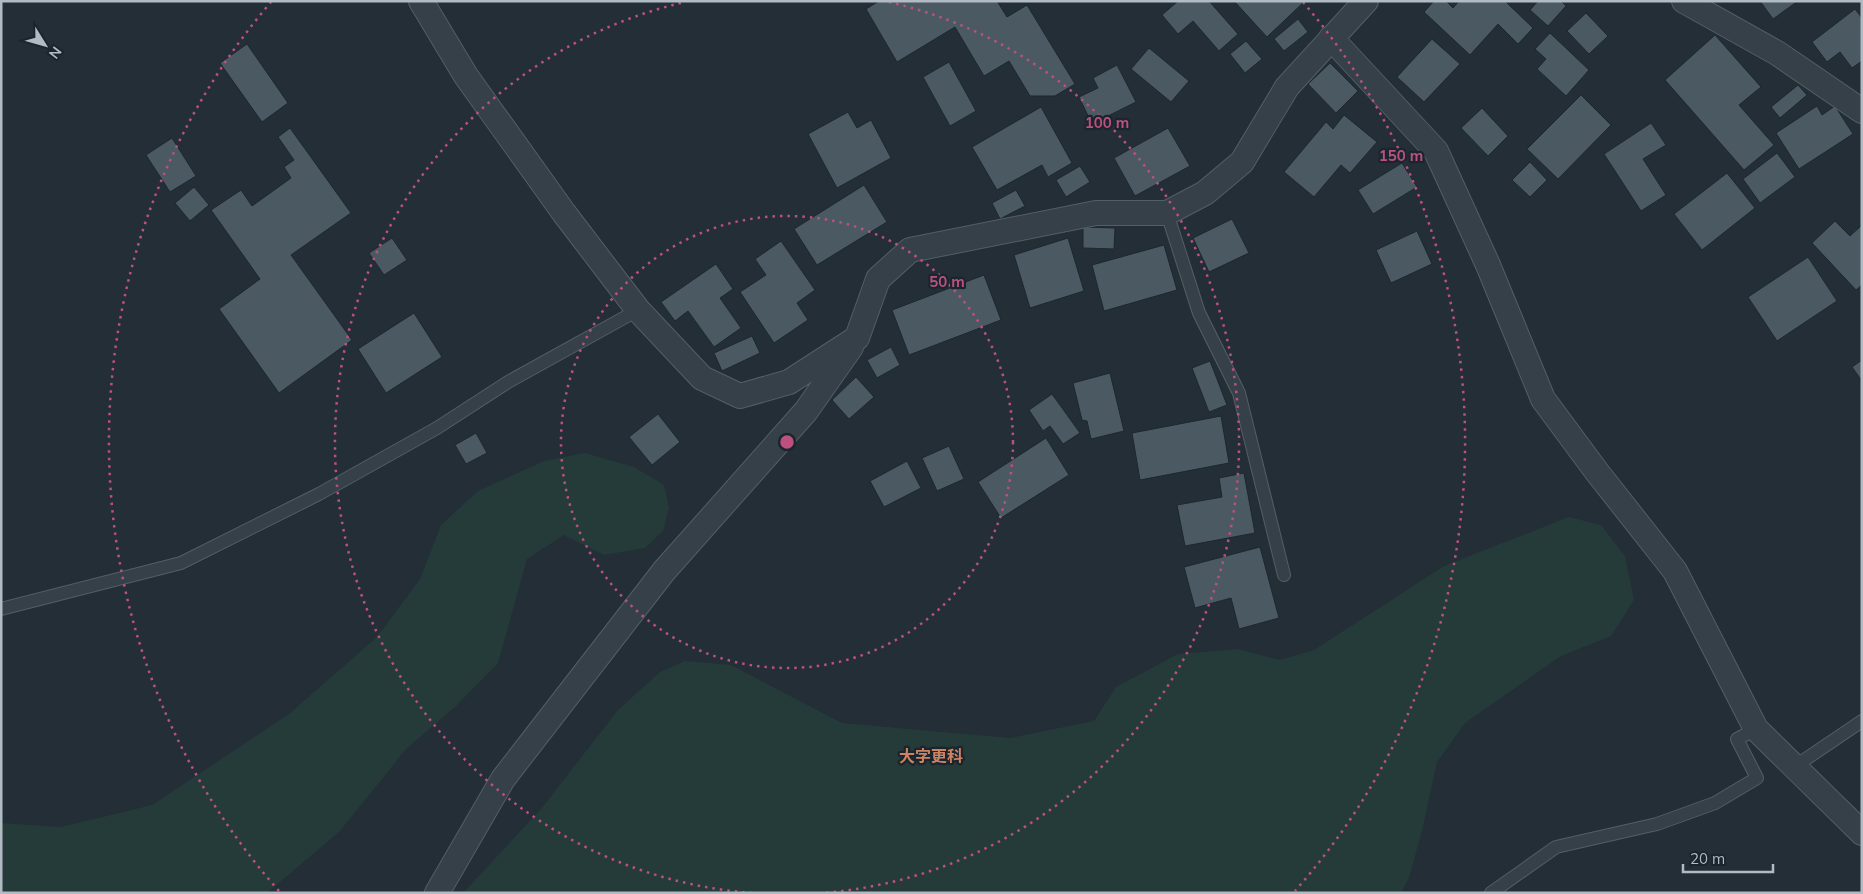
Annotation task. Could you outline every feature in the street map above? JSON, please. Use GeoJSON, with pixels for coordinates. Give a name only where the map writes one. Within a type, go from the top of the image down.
{"type":"FeatureCollection","features":[{"type":"Feature","properties":{"kind":"street"},"geometry":{"type":"LineString","coordinates":[[421,1],[466,76],[564,214],[638,310],[702,378],[740,396],[789,382],[857,338]]}},
{"type":"Feature","properties":{"kind":"street"},"geometry":{"type":"LineString","coordinates":[[437,893],[502,779],[664,571],[806,411],[857,338],[878,279],[910,250],[1096,213],[1167,213],[1205,193],[1242,162],[1287,87],[1366,1]]}},
{"type":"Feature","properties":{"kind":"street"},"geometry":{"type":"LineString","coordinates":[[1684,1],[1777,53],[1862,111]]}},
{"type":"Feature","properties":{"kind":"street"},"geometry":{"type":"LineString","coordinates":[[1331,38],[1436,151],[1488,265],[1543,399],[1597,472],[1675,571],[1756,730],[1862,833]]}},
{"type":"Feature","properties":{"kind":"lane"},"geometry":{"type":"LineString","coordinates":[[1167,213],[1200,313],[1239,393],[1284,575]]}},
{"type":"Feature","properties":{"kind":"lane"},"geometry":{"type":"LineString","coordinates":[[1,609],[181,563],[319,494],[437,428],[508,382],[638,310]]}},
{"type":"Feature","properties":{"kind":"lane"},"geometry":{"type":"LineString","coordinates":[[1794,767],[1862,721]]}},
{"type":"Feature","properties":{"kind":"lane"},"geometry":{"type":"LineString","coordinates":[[1491,893],[1556,847],[1657,824],[1715,804],[1757,778],[1737,738],[1756,730]]}},
{"type":"Feature","properties":{"kind":"green space"},"geometry":{"type":"Polygon","coordinates":[[[585,453],[634,467],[664,485],[669,508],[663,531],[645,548],[604,555],[564,535],[527,559],[498,663],[455,707],[407,748],[340,831],[267,893],[1,893],[1,823],[61,827],[152,805],[289,714],[377,637],[420,579],[441,525],[478,491],[544,461],[585,453]]]}},
{"type":"Feature","properties":{"kind":"green space"},"geometry":{"type":"Polygon","coordinates":[[[1569,517],[1601,525],[1625,556],[1634,600],[1611,636],[1561,656],[1465,723],[1437,762],[1422,831],[1409,878],[1401,893],[463,893],[541,809],[618,710],[660,672],[685,661],[731,665],[842,723],[1010,738],[1094,721],[1116,687],[1178,654],[1237,649],[1280,660],[1314,650],[1444,566],[1569,517]]]}},
{"type":"Feature","properties":{"kind":"building"},"geometry":{"type":"Polygon","coordinates":[[[879,1],[997,1],[1007,17],[1027,5],[1075,84],[1055,96],[1030,96],[1009,61],[984,76],[955,27],[897,62],[866,9],[879,1]]]}},
{"type":"Feature","properties":{"kind":"building"},"geometry":{"type":"Polygon","coordinates":[[[1178,1],[1209,1],[1238,34],[1219,51],[1193,21],[1178,34],[1162,15],[1178,1]]]}},
{"type":"Feature","properties":{"kind":"building"},"geometry":{"type":"Polygon","coordinates":[[[1234,1],[1305,1],[1267,37],[1234,1]]]}},
{"type":"Feature","properties":{"kind":"building"},"geometry":{"type":"Polygon","coordinates":[[[1434,1],[1446,1],[1453,8],[1459,1],[1505,1],[1533,28],[1518,44],[1498,24],[1470,55],[1424,12],[1434,1]]]}},
{"type":"Feature","properties":{"kind":"building"},"geometry":{"type":"Polygon","coordinates":[[[1538,1],[1561,1],[1566,6],[1548,26],[1530,10],[1538,1]]]}},
{"type":"Feature","properties":{"kind":"building"},"geometry":{"type":"Polygon","coordinates":[[[1760,1],[1798,1],[1773,19],[1760,1]]]}},
{"type":"Feature","properties":{"kind":"building"},"geometry":{"type":"Polygon","coordinates":[[[1855,9],[1862,18],[1862,61],[1852,68],[1840,52],[1827,62],[1812,42],[1855,9]]]}},
{"type":"Feature","properties":{"kind":"building"},"geometry":{"type":"Polygon","coordinates":[[[1586,13],[1608,36],[1589,54],[1567,31],[1586,13]]]}},
{"type":"Feature","properties":{"kind":"building"},"geometry":{"type":"Polygon","coordinates":[[[1298,19],[1308,32],[1284,51],[1274,39],[1298,19]]]}},
{"type":"Feature","properties":{"kind":"building"},"geometry":{"type":"Polygon","coordinates":[[[1550,33],[1589,70],[1566,96],[1537,69],[1546,59],[1535,49],[1550,33]]]}},
{"type":"Feature","properties":{"kind":"building"},"geometry":{"type":"Polygon","coordinates":[[[1715,35],[1761,87],[1739,105],[1774,145],[1744,170],[1665,80],[1715,35]]]}},
{"type":"Feature","properties":{"kind":"building"},"geometry":{"type":"Polygon","coordinates":[[[1432,39],[1460,64],[1424,102],[1397,77],[1432,39]]]}},
{"type":"Feature","properties":{"kind":"building"},"geometry":{"type":"Polygon","coordinates":[[[1246,41],[1262,59],[1245,73],[1230,54],[1246,41]]]}},
{"type":"Feature","properties":{"kind":"building"},"geometry":{"type":"Polygon","coordinates":[[[247,44],[288,103],[262,122],[220,63],[247,44]]]}},
{"type":"Feature","properties":{"kind":"building"},"geometry":{"type":"Polygon","coordinates":[[[1149,48],[1189,81],[1171,102],[1131,69],[1149,48]]]}},
{"type":"Feature","properties":{"kind":"building"},"geometry":{"type":"Polygon","coordinates":[[[949,62],[976,111],[950,126],[923,77],[949,62]]]}},
{"type":"Feature","properties":{"kind":"building"},"geometry":{"type":"Polygon","coordinates":[[[1330,63],[1358,91],[1336,113],[1308,84],[1330,63]]]}},
{"type":"Feature","properties":{"kind":"building"},"geometry":{"type":"Polygon","coordinates":[[[1117,65],[1136,102],[1092,124],[1079,97],[1098,88],[1093,78],[1117,65]]]}},
{"type":"Feature","properties":{"kind":"building"},"geometry":{"type":"Polygon","coordinates":[[[1798,85],[1807,95],[1780,118],[1771,107],[1798,85]]]}},
{"type":"Feature","properties":{"kind":"building"},"geometry":{"type":"Polygon","coordinates":[[[1581,95],[1611,125],[1558,179],[1527,149],[1581,95]]]}},
{"type":"Feature","properties":{"kind":"building"},"geometry":{"type":"Polygon","coordinates":[[[1817,106],[1822,115],[1835,106],[1853,134],[1799,169],[1776,133],[1817,106]]]}},
{"type":"Feature","properties":{"kind":"building"},"geometry":{"type":"Polygon","coordinates":[[[1041,107],[1072,163],[1048,177],[1042,165],[997,190],[972,147],[1041,107]]]}},
{"type":"Feature","properties":{"kind":"building"},"geometry":{"type":"Polygon","coordinates":[[[1482,108],[1508,136],[1488,156],[1461,128],[1482,108]]]}},
{"type":"Feature","properties":{"kind":"building"},"geometry":{"type":"Polygon","coordinates":[[[848,112],[857,128],[871,120],[891,158],[837,188],[808,134],[848,112]]]}},
{"type":"Feature","properties":{"kind":"building"},"geometry":{"type":"Polygon","coordinates":[[[1344,115],[1377,142],[1350,173],[1341,165],[1314,197],[1284,172],[1326,122],[1333,129],[1344,115]]]}},
{"type":"Feature","properties":{"kind":"building"},"geometry":{"type":"Polygon","coordinates":[[[1651,123],[1666,145],[1643,159],[1666,195],[1641,211],[1604,154],[1651,123]]]}},
{"type":"Feature","properties":{"kind":"building"},"geometry":{"type":"Polygon","coordinates":[[[290,128],[351,213],[291,255],[352,340],[279,393],[219,309],[260,279],[211,210],[241,190],[252,206],[291,178],[284,167],[294,160],[278,137],[290,128]]]}},
{"type":"Feature","properties":{"kind":"building"},"geometry":{"type":"Polygon","coordinates":[[[1168,128],[1190,166],[1135,196],[1114,158],[1168,128]]]}},
{"type":"Feature","properties":{"kind":"building"},"geometry":{"type":"Polygon","coordinates":[[[172,138],[196,176],[170,192],[146,155],[172,138]]]}},
{"type":"Feature","properties":{"kind":"building"},"geometry":{"type":"Polygon","coordinates":[[[1777,153],[1795,177],[1760,203],[1743,179],[1777,153]]]}},
{"type":"Feature","properties":{"kind":"building"},"geometry":{"type":"Polygon","coordinates":[[[1530,162],[1547,180],[1530,197],[1512,180],[1530,162]]]}},
{"type":"Feature","properties":{"kind":"building"},"geometry":{"type":"Polygon","coordinates":[[[1402,163],[1417,187],[1373,214],[1358,190],[1402,163]]]}},
{"type":"Feature","properties":{"kind":"building"},"geometry":{"type":"Polygon","coordinates":[[[1080,166],[1090,182],[1066,197],[1056,180],[1080,166]]]}},
{"type":"Feature","properties":{"kind":"building"},"geometry":{"type":"Polygon","coordinates":[[[1727,173],[1755,208],[1702,250],[1674,214],[1727,173]]]}},
{"type":"Feature","properties":{"kind":"building"},"geometry":{"type":"Polygon","coordinates":[[[864,185],[887,222],[817,265],[794,229],[864,185]]]}},
{"type":"Feature","properties":{"kind":"building"},"geometry":{"type":"Polygon","coordinates":[[[194,187],[209,205],[190,221],[175,203],[194,187]]]}},
{"type":"Feature","properties":{"kind":"building"},"geometry":{"type":"Polygon","coordinates":[[[1016,190],[1025,206],[1000,219],[992,203],[1016,190]]]}},
{"type":"Feature","properties":{"kind":"building"},"geometry":{"type":"Polygon","coordinates":[[[1232,219],[1249,253],[1209,272],[1193,238],[1232,219]]]}},
{"type":"Feature","properties":{"kind":"building"},"geometry":{"type":"Polygon","coordinates":[[[1835,221],[1850,236],[1862,225],[1862,285],[1856,290],[1812,243],[1835,221]]]}},
{"type":"Feature","properties":{"kind":"building"},"geometry":{"type":"Polygon","coordinates":[[[1083,227],[1115,228],[1114,249],[1083,248],[1083,227]]]}},
{"type":"Feature","properties":{"kind":"building"},"geometry":{"type":"Polygon","coordinates":[[[1417,231],[1432,264],[1391,283],[1376,250],[1417,231]]]}},
{"type":"Feature","properties":{"kind":"building"},"geometry":{"type":"Polygon","coordinates":[[[392,238],[407,260],[384,275],[369,253],[392,238]]]}},
{"type":"Feature","properties":{"kind":"building"},"geometry":{"type":"Polygon","coordinates":[[[1068,238],[1084,291],[1030,308],[1014,255],[1068,238]]]}},
{"type":"Feature","properties":{"kind":"building"},"geometry":{"type":"Polygon","coordinates":[[[781,241],[815,290],[797,303],[808,320],[774,343],[740,292],[766,275],[755,259],[781,241]]]}},
{"type":"Feature","properties":{"kind":"building"},"geometry":{"type":"Polygon","coordinates":[[[1164,245],[1177,290],[1104,311],[1092,265],[1164,245]]]}},
{"type":"Feature","properties":{"kind":"building"},"geometry":{"type":"Polygon","coordinates":[[[1808,257],[1837,301],[1777,341],[1748,297],[1808,257]]]}},
{"type":"Feature","properties":{"kind":"building"},"geometry":{"type":"Polygon","coordinates":[[[716,264],[733,289],[720,298],[741,328],[714,347],[688,311],[675,321],[661,302],[716,264]]]}},
{"type":"Feature","properties":{"kind":"building"},"geometry":{"type":"Polygon","coordinates":[[[984,275],[1001,320],[909,355],[892,310],[984,275]]]}},
{"type":"Feature","properties":{"kind":"building"},"geometry":{"type":"Polygon","coordinates":[[[414,313],[442,357],[386,393],[358,349],[414,313]]]}},
{"type":"Feature","properties":{"kind":"building"},"geometry":{"type":"Polygon","coordinates":[[[752,336],[760,353],[722,371],[714,353],[752,336]]]}},
{"type":"Feature","properties":{"kind":"building"},"geometry":{"type":"Polygon","coordinates":[[[891,347],[900,365],[877,378],[867,360],[891,347]]]}},
{"type":"Feature","properties":{"kind":"building"},"geometry":{"type":"Polygon","coordinates":[[[1862,360],[1862,381],[1852,367],[1862,360]]]}},
{"type":"Feature","properties":{"kind":"building"},"geometry":{"type":"Polygon","coordinates":[[[1210,361],[1227,405],[1209,412],[1192,368],[1210,361]]]}},
{"type":"Feature","properties":{"kind":"building"},"geometry":{"type":"Polygon","coordinates":[[[1110,373],[1124,431],[1091,439],[1087,421],[1082,420],[1073,383],[1110,373]]]}},
{"type":"Feature","properties":{"kind":"building"},"geometry":{"type":"Polygon","coordinates":[[[856,377],[874,397],[849,419],[832,400],[856,377]]]}},
{"type":"Feature","properties":{"kind":"building"},"geometry":{"type":"Polygon","coordinates":[[[1052,394],[1080,433],[1063,444],[1050,426],[1043,431],[1029,410],[1052,394]]]}},
{"type":"Feature","properties":{"kind":"building"},"geometry":{"type":"Polygon","coordinates":[[[658,414],[680,442],[652,465],[629,437],[658,414]]]}},
{"type":"Feature","properties":{"kind":"building"},"geometry":{"type":"Polygon","coordinates":[[[1221,416],[1229,463],[1140,480],[1132,433],[1221,416]]]}},
{"type":"Feature","properties":{"kind":"building"},"geometry":{"type":"Polygon","coordinates":[[[476,433],[487,453],[466,464],[455,445],[476,433]]]}},
{"type":"Feature","properties":{"kind":"building"},"geometry":{"type":"Polygon","coordinates":[[[1046,438],[1069,475],[1001,518],[978,482],[1046,438]]]}},
{"type":"Feature","properties":{"kind":"building"},"geometry":{"type":"Polygon","coordinates":[[[949,446],[964,479],[937,491],[922,458],[949,446]]]}},
{"type":"Feature","properties":{"kind":"building"},"geometry":{"type":"Polygon","coordinates":[[[907,461],[921,488],[884,507],[870,481],[907,461]]]}},
{"type":"Feature","properties":{"kind":"building"},"geometry":{"type":"Polygon","coordinates":[[[1244,473],[1255,533],[1185,546],[1177,505],[1222,497],[1219,478],[1244,473]]]}},
{"type":"Feature","properties":{"kind":"building"},"geometry":{"type":"Polygon","coordinates":[[[1260,547],[1279,618],[1239,629],[1231,598],[1195,608],[1184,567],[1260,547]]]}},
{"type":"Feature","properties":{"kind":"district","name":"大字更科"},"geometry":{"type":"Point","coordinates":[931,756]}}]}
